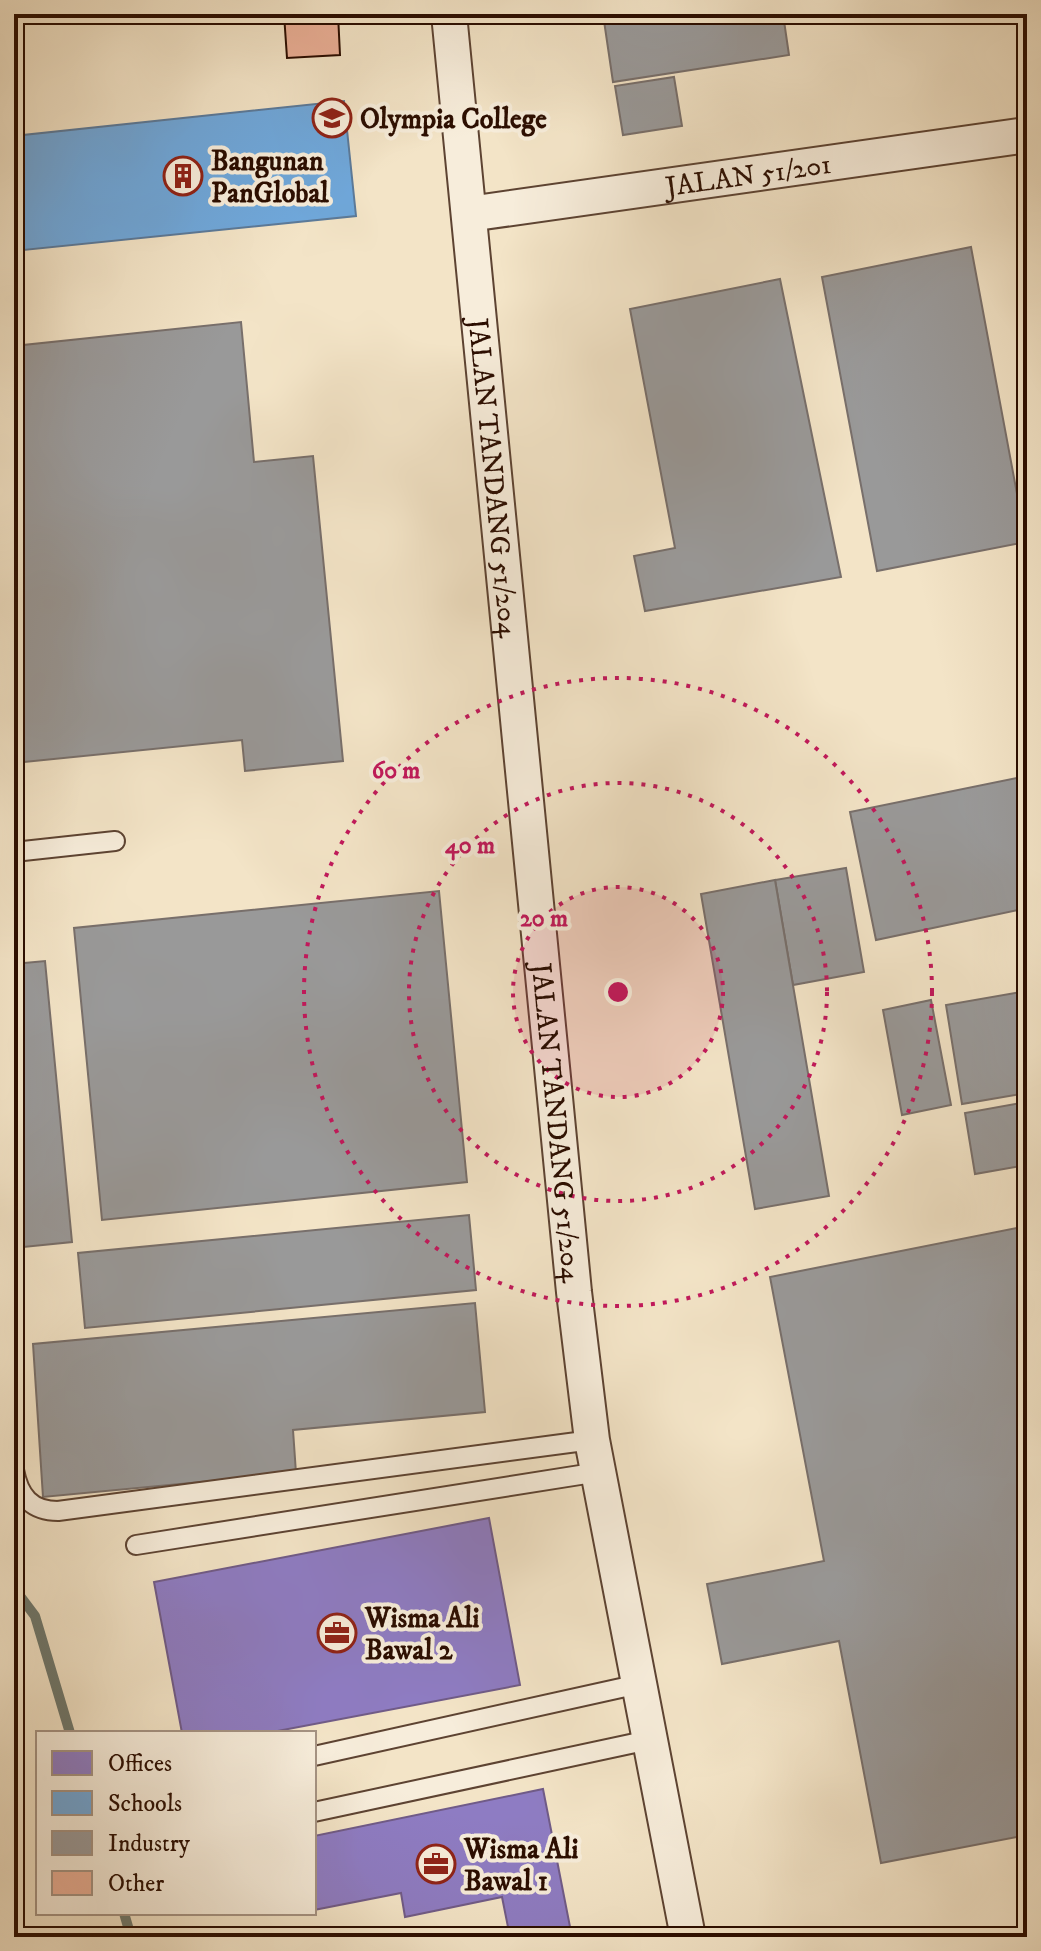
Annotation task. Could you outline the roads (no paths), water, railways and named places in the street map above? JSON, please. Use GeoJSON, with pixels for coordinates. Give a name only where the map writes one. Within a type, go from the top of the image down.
{"type":"FeatureCollection","features":[{"type":"Feature","properties":{"kind":"street","name":"JALAN TANDANG 51/204"},"geometry":{"type":"LineString","coordinates":[[449,14],[571,1261],[596,1456],[688,1937]]}},
{"type":"Feature","properties":{"kind":"street","name":"JALAN 51/201"},"geometry":{"type":"LineString","coordinates":[[469,214],[1027,135]]}},
{"type":"Feature","properties":{"kind":"lane"},"geometry":{"type":"LineString","coordinates":[[14,852],[115,841]]}},
{"type":"Feature","properties":{"kind":"lane"},"geometry":{"type":"LineString","coordinates":[[14,1470],[21,1494],[31,1505],[44,1511],[58,1511],[596,1456]]}},
{"type":"Feature","properties":{"kind":"lane"},"geometry":{"type":"LineString","coordinates":[[136,1545],[596,1456]]}},
{"type":"Feature","properties":{"kind":"lane"},"geometry":{"type":"LineString","coordinates":[[316,1756],[639,1684]]}},
{"type":"Feature","properties":{"kind":"lane"},"geometry":{"type":"LineString","coordinates":[[316,1812],[649,1740]]}},
{"type":"Feature","properties":{"kind":"waterway"},"geometry":{"type":"LineString","coordinates":[[14,1588],[35,1616],[69,1731]]}},
{"type":"Feature","properties":{"kind":"waterway"},"geometry":{"type":"LineString","coordinates":[[125,1915],[131,1937]]}},
{"type":"Feature","properties":{"kind":"place","name":"Olympia College"},"geometry":{"type":"Point","coordinates":[332,118]}},
{"type":"Feature","properties":{"kind":"place","name":"Bangunan PanGlobal"},"geometry":{"type":"Point","coordinates":[183,176]}},
{"type":"Feature","properties":{"kind":"place","name":"Wisma Ali Bawal 2"},"geometry":{"type":"Point","coordinates":[337,1633]}},
{"type":"Feature","properties":{"kind":"place","name":"Wisma Ali Bawal 1"},"geometry":{"type":"Point","coordinates":[436,1864]}}]}
